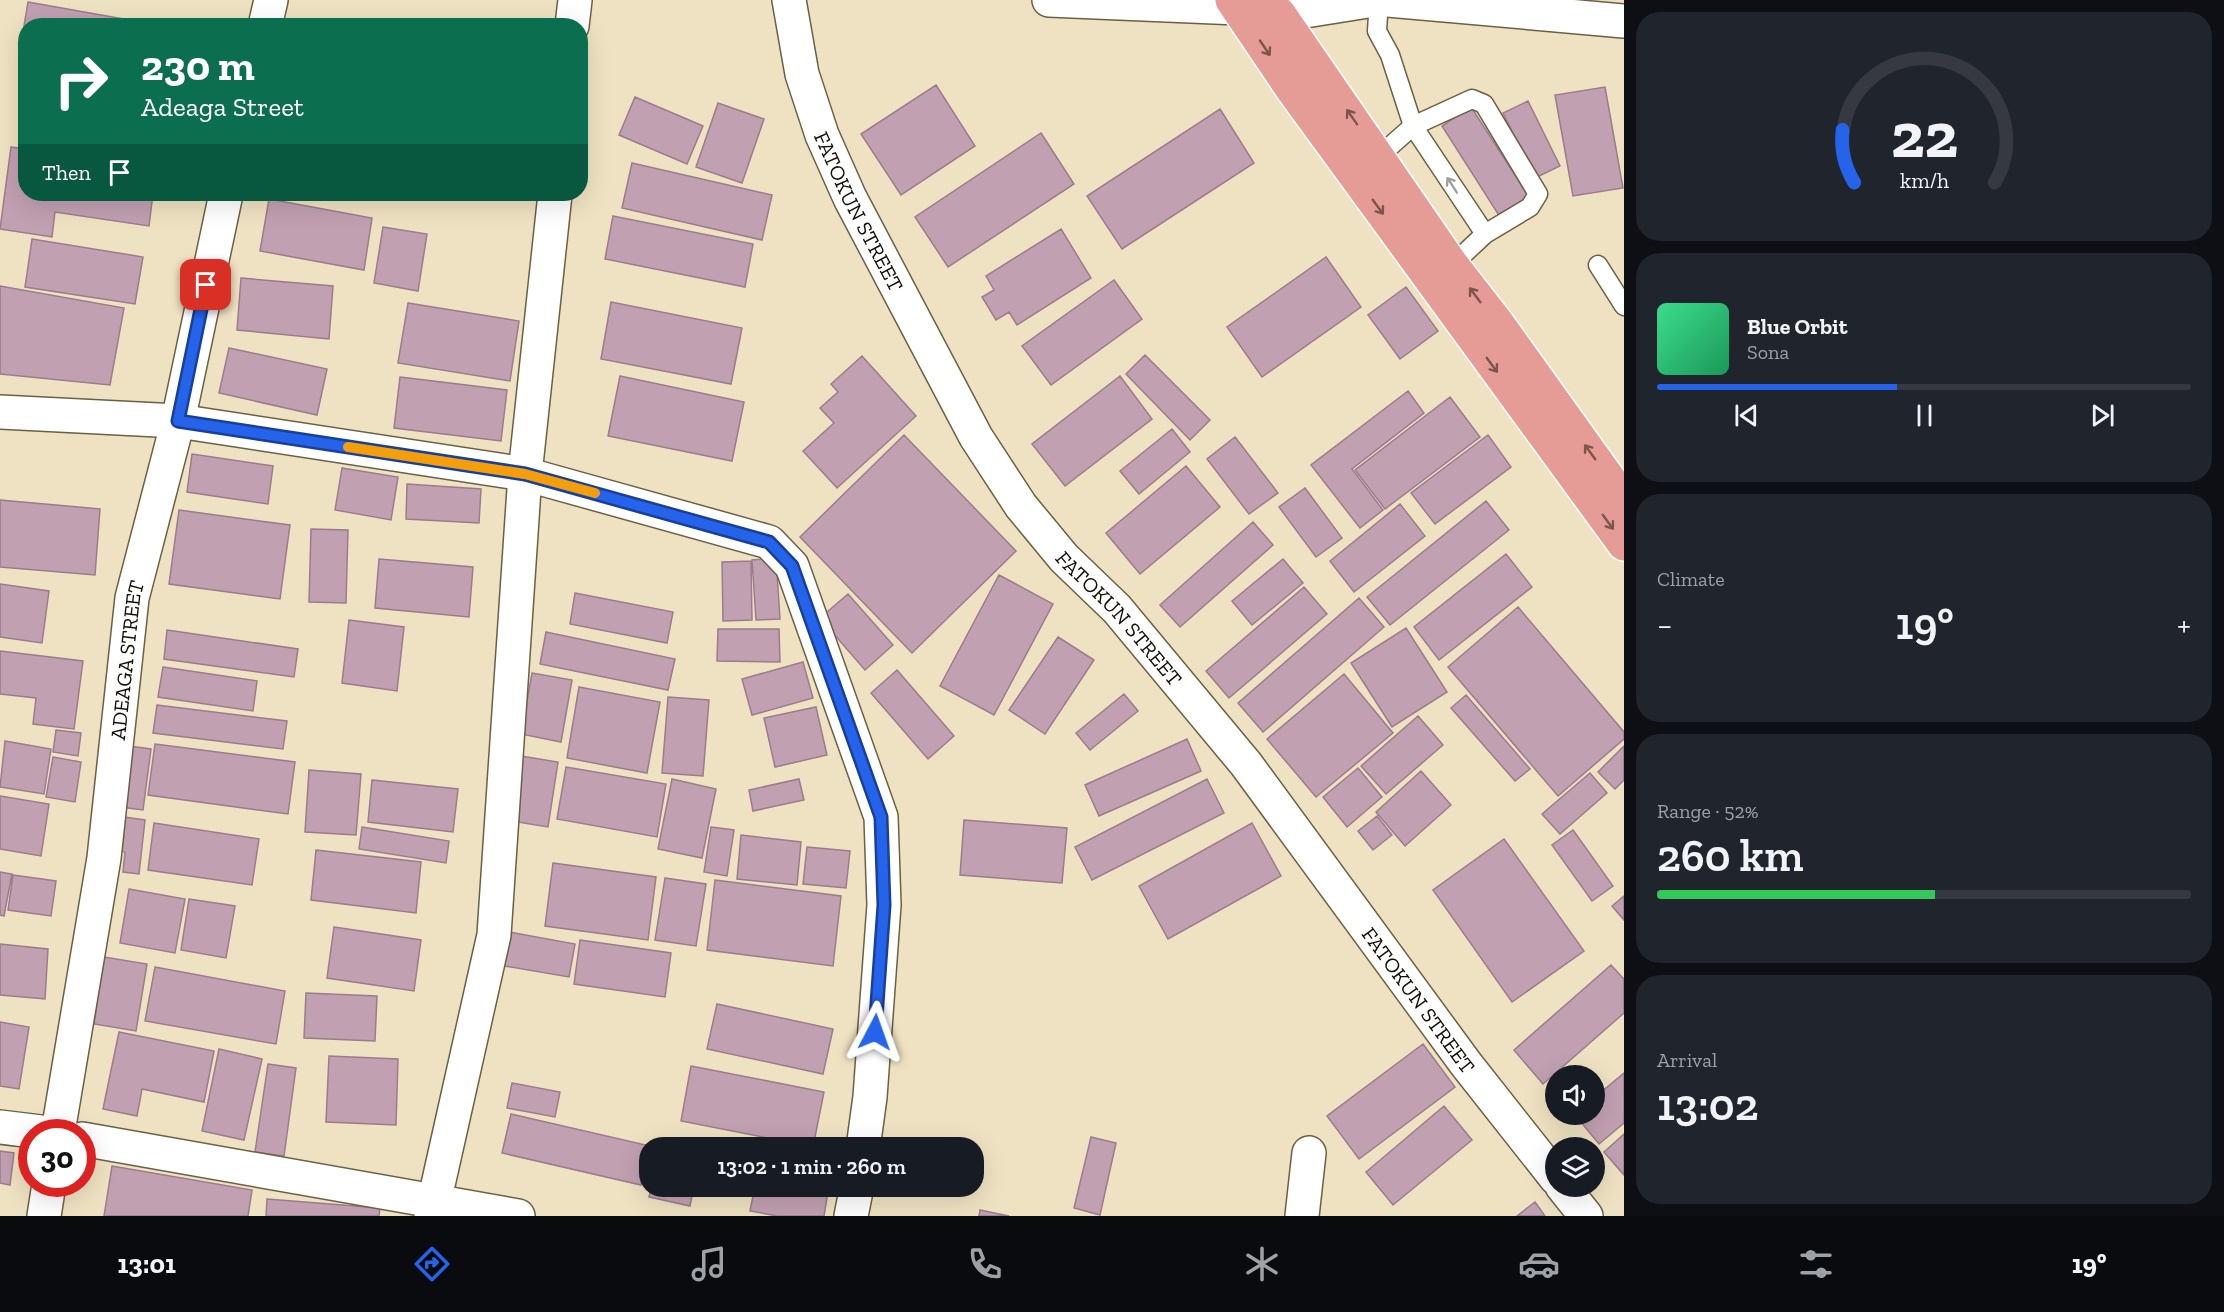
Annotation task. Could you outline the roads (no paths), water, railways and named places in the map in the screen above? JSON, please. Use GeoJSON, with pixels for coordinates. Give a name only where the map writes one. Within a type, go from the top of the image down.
{"type":"FeatureCollection","features":[{"type":"Feature","properties":{"kind":"main road"},"geometry":{"type":"LineString","coordinates":[[1254,6],[1379,156],[1452,265],[1498,324],[1624,500]]}},
{"type":"Feature","properties":{"kind":"main road"},"geometry":{"type":"LineString","coordinates":[[1254,6],[1305,108],[1624,544]]}},
{"type":"Feature","properties":{"kind":"street"},"geometry":{"type":"LineString","coordinates":[[267,18],[271,0]]}},
{"type":"Feature","properties":{"kind":"street"},"geometry":{"type":"LineString","coordinates":[[574,18],[575,0]]}},
{"type":"Feature","properties":{"kind":"street","name":"FATOKUN STREET"},"geometry":{"type":"LineString","coordinates":[[789,0],[802,74],[822,135],[850,198],[976,437],[1021,506],[1064,558],[1117,609],[1246,764],[1466,1065],[1545,1164]]}},
{"type":"Feature","properties":{"kind":"street"},"geometry":{"type":"LineString","coordinates":[[1049,0],[1254,6],[1374,0]]}},
{"type":"Feature","properties":{"kind":"street"},"geometry":{"type":"LineString","coordinates":[[1388,0],[1624,21]]}},
{"type":"Feature","properties":{"kind":"street","name":"ADEAGA STREET"},"geometry":{"type":"LineString","coordinates":[[60,1119],[104,858],[132,598],[178,421],[225,201]]}},
{"type":"Feature","properties":{"kind":"street"},"geometry":{"type":"LineString","coordinates":[[432,1209],[494,935],[525,474],[554,201]]}},
{"type":"Feature","properties":{"kind":"street"},"geometry":{"type":"LineString","coordinates":[[0,412],[178,421],[525,474],[769,542],[792,566],[881,817],[884,905],[870,1097],[865,1137]]}},
{"type":"Feature","properties":{"kind":"street"},"geometry":{"type":"LineString","coordinates":[[0,1127],[18,1129]]}},
{"type":"Feature","properties":{"kind":"street"},"geometry":{"type":"LineString","coordinates":[[96,1142],[432,1209],[519,1216]]}},
{"type":"Feature","properties":{"kind":"street"},"geometry":{"type":"LineString","coordinates":[[1302,1216],[1309,1153]]}},
{"type":"Feature","properties":{"kind":"street"},"geometry":{"type":"LineString","coordinates":[[44,1216],[47,1197]]}},
{"type":"Feature","properties":{"kind":"street"},"geometry":{"type":"LineString","coordinates":[[851,1216],[855,1197]]}},
{"type":"Feature","properties":{"kind":"street"},"geometry":{"type":"LineString","coordinates":[[1571,1197],[1586,1216]]}},
{"type":"Feature","properties":{"kind":"lane"},"geometry":{"type":"LineString","coordinates":[[1379,0],[1377,31],[1390,55],[1413,126],[1485,234]]}},
{"type":"Feature","properties":{"kind":"lane"},"geometry":{"type":"LineString","coordinates":[[1379,156],[1413,126],[1472,99],[1484,104],[1538,194],[1530,207],[1485,234],[1452,265]]}},
{"type":"Feature","properties":{"kind":"lane"},"geometry":{"type":"LineString","coordinates":[[1598,265],[1624,306]]}}]}
